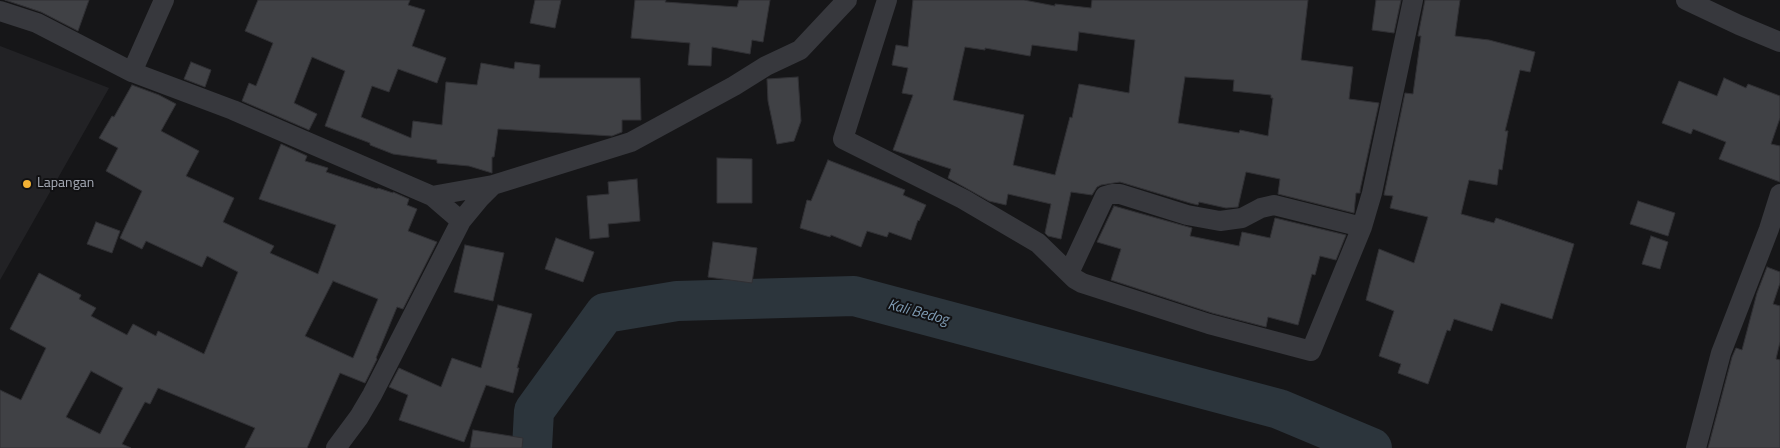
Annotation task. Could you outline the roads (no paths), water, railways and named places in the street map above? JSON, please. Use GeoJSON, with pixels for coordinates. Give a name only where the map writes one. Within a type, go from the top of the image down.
{"type":"FeatureCollection","features":[{"type":"Feature","properties":{"kind":"street"},"geometry":{"type":"LineString","coordinates":[[132,72],[164,0]]}},
{"type":"Feature","properties":{"kind":"street"},"geometry":{"type":"LineString","coordinates":[[432,196],[493,185],[631,142],[734,86],[766,66],[800,50],[846,0]]}},
{"type":"Feature","properties":{"kind":"street"},"geometry":{"type":"LineString","coordinates":[[888,0],[842,139],[963,199],[1038,243],[1082,283],[1200,321],[1311,351],[1362,227],[1372,193],[1413,0]]}},
{"type":"Feature","properties":{"kind":"street"},"geometry":{"type":"LineString","coordinates":[[1686,0],[1780,42]]}},
{"type":"Feature","properties":{"kind":"street"},"geometry":{"type":"LineString","coordinates":[[0,10],[37,24],[132,72],[233,110],[432,196],[461,221]]}},
{"type":"Feature","properties":{"kind":"street"},"geometry":{"type":"LineString","coordinates":[[336,448],[360,417],[461,221],[493,185]]}},
{"type":"Feature","properties":{"kind":"street"},"geometry":{"type":"LineString","coordinates":[[1069,273],[1105,196],[1112,194],[1120,194],[1187,215],[1220,221],[1242,218],[1261,208],[1274,205],[1362,227]]}},
{"type":"Feature","properties":{"kind":"street"},"geometry":{"type":"LineString","coordinates":[[1696,448],[1721,353],[1769,229],[1780,194]]}},
{"type":"Feature","properties":{"kind":"waterway","name":"Kali Bedog"},"geometry":{"type":"LineString","coordinates":[[532,448],[534,411],[605,313],[677,301],[854,296],[1279,409],[1372,448]]}},
{"type":"Feature","properties":{"kind":"place","name":"Lapangan"},"geometry":{"type":"Point","coordinates":[27,184]}}]}
